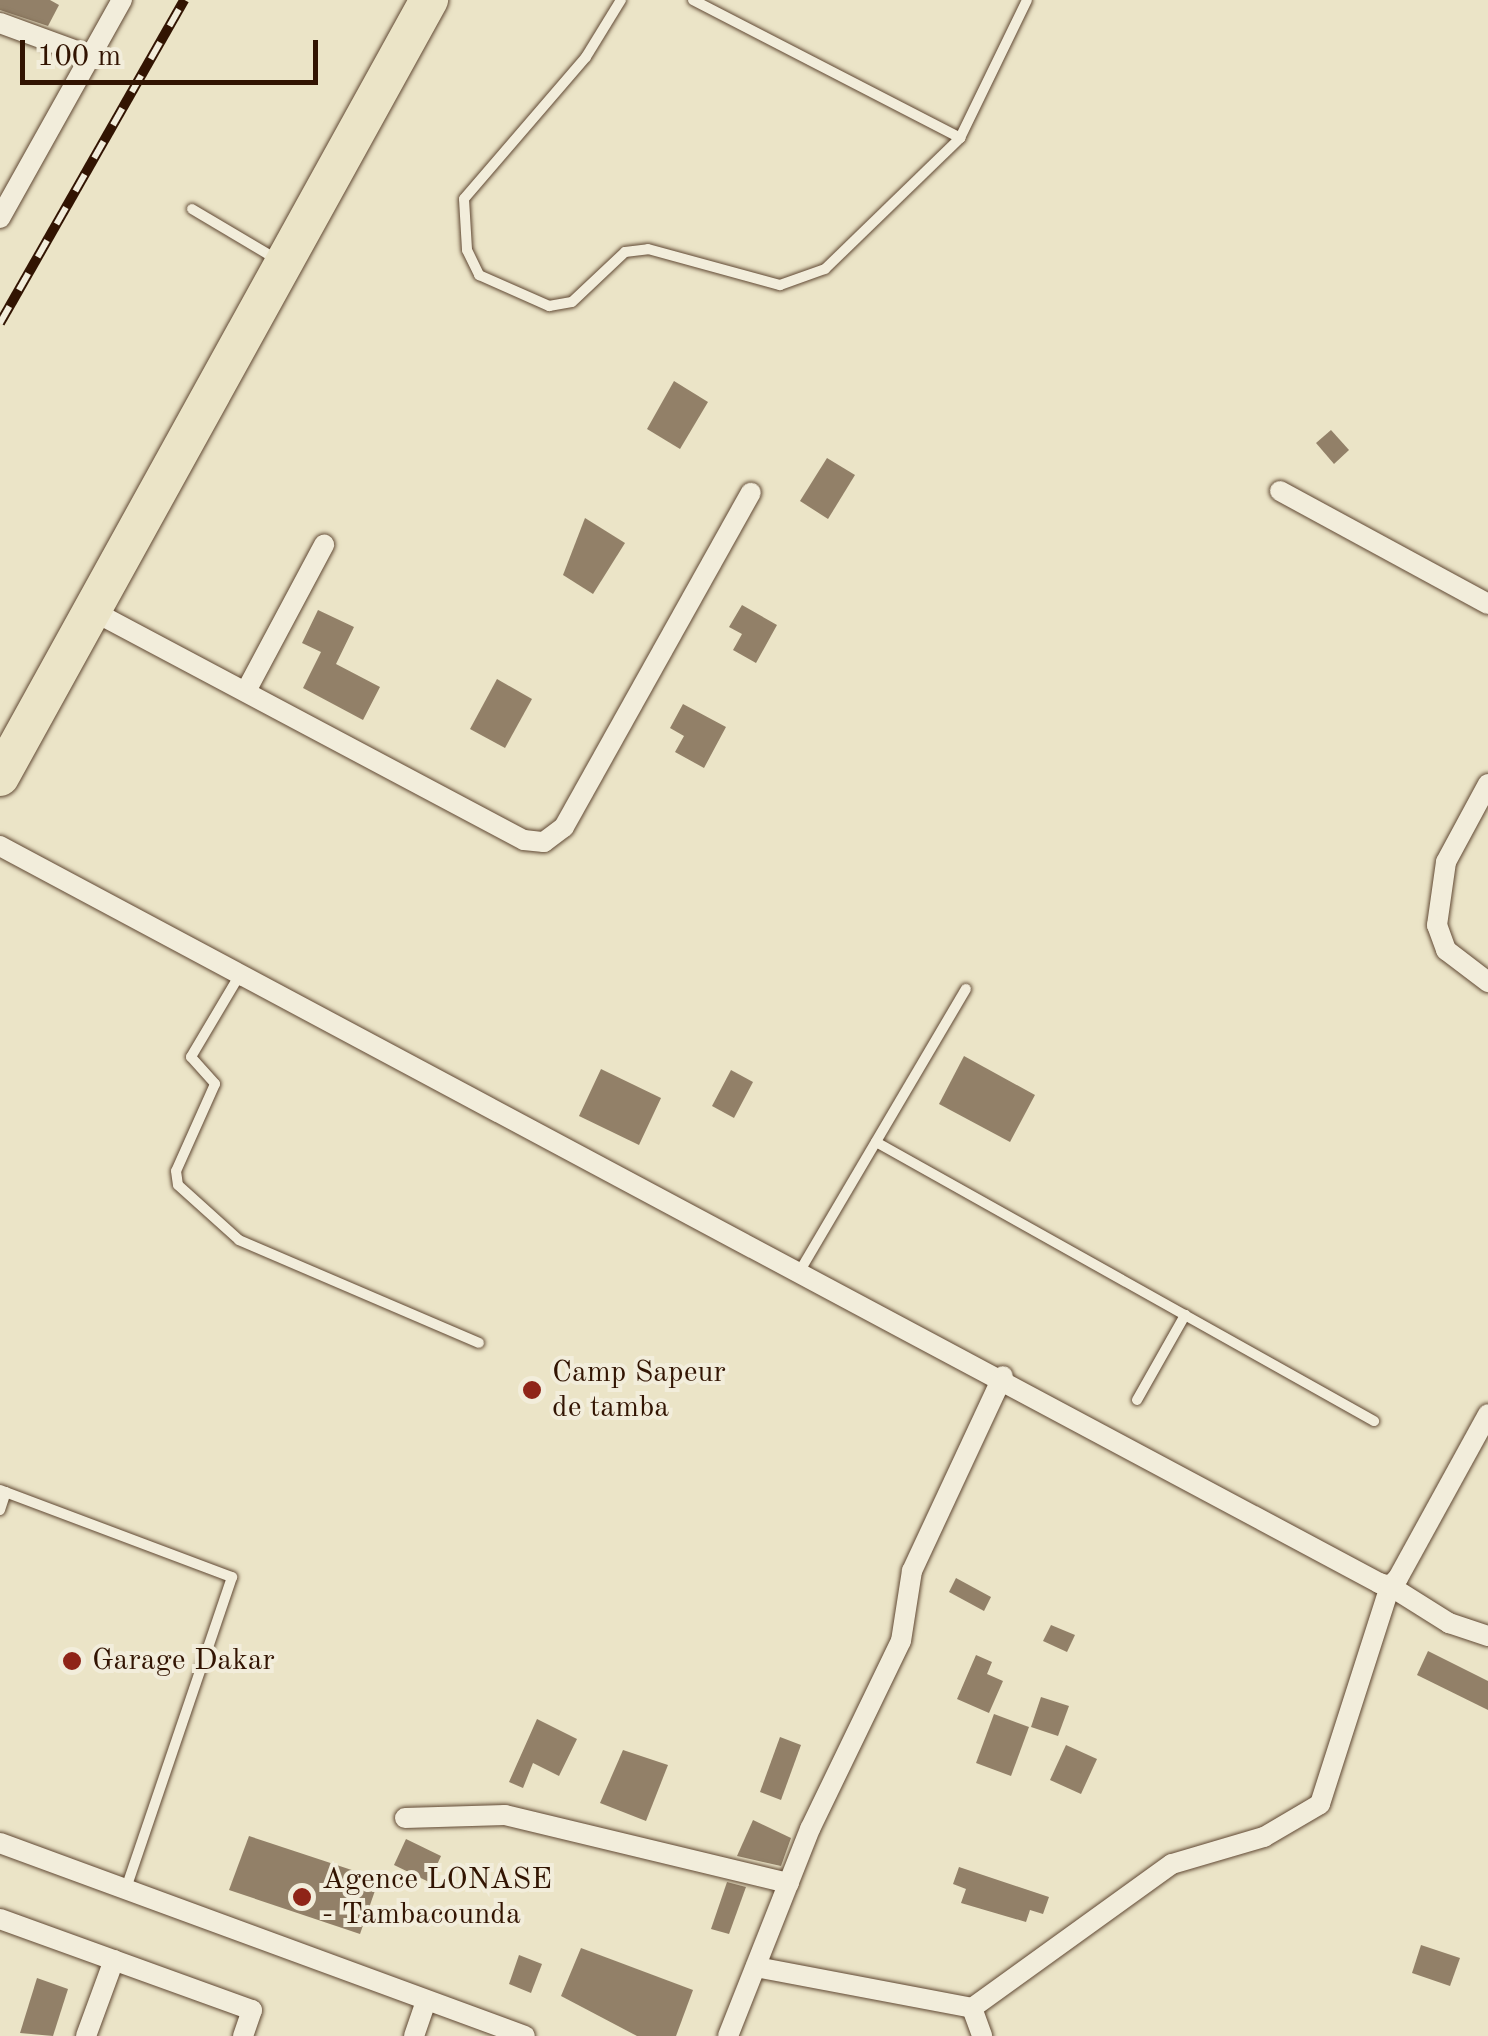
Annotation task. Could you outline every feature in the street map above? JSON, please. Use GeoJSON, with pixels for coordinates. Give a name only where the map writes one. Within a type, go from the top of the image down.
{"type":"FeatureCollection","features":[{"type":"Feature","properties":{"kind":"highway"},"geometry":{"type":"LineString","coordinates":[[0,777],[429,0]]}},
{"type":"Feature","properties":{"kind":"street"},"geometry":{"type":"LineString","coordinates":[[0,218],[10,179],[122,0]]}},
{"type":"Feature","properties":{"kind":"street"},"geometry":{"type":"LineString","coordinates":[[0,23],[90,56]]}},
{"type":"Feature","properties":{"kind":"street"},"geometry":{"type":"LineString","coordinates":[[1280,491],[1488,604]]}},
{"type":"Feature","properties":{"kind":"street"},"geometry":{"type":"LineString","coordinates":[[91,610],[524,840],[544,842],[564,827],[751,492]]}},
{"type":"Feature","properties":{"kind":"street"},"geometry":{"type":"LineString","coordinates":[[246,690],[324,544]]}},
{"type":"Feature","properties":{"kind":"street"},"geometry":{"type":"LineString","coordinates":[[1488,784],[1446,862],[1437,925],[1446,950],[1488,982]]}},
{"type":"Feature","properties":{"kind":"street"},"geometry":{"type":"LineString","coordinates":[[0,846],[242,970],[1003,1376],[1390,1586],[1449,1623],[1488,1636]]}},
{"type":"Feature","properties":{"kind":"street"},"geometry":{"type":"LineString","coordinates":[[728,2036],[789,1883],[901,1641],[912,1571],[1003,1376]]}},
{"type":"Feature","properties":{"kind":"street"},"geometry":{"type":"LineString","coordinates":[[756,1967],[972,2008],[1172,1864],[1264,1837],[1320,1804],[1390,1586],[1488,1414]]}},
{"type":"Feature","properties":{"kind":"street"},"geometry":{"type":"LineString","coordinates":[[406,1818],[505,1816],[789,1883]]}},
{"type":"Feature","properties":{"kind":"street"},"geometry":{"type":"LineString","coordinates":[[0,1843],[525,2036]]}},
{"type":"Feature","properties":{"kind":"street"},"geometry":{"type":"LineString","coordinates":[[0,1919],[252,2010],[243,2036]]}},
{"type":"Feature","properties":{"kind":"street"},"geometry":{"type":"LineString","coordinates":[[86,2036],[114,1960]]}},
{"type":"Feature","properties":{"kind":"street"},"geometry":{"type":"LineString","coordinates":[[414,2036],[426,2002]]}},
{"type":"Feature","properties":{"kind":"street"},"geometry":{"type":"LineString","coordinates":[[972,2008],[982,2036]]}},
{"type":"Feature","properties":{"kind":"lane"},"geometry":{"type":"LineString","coordinates":[[621,0],[586,56],[464,199],[467,250],[480,274],[549,306],[572,302],[625,252],[648,249],[780,286],[801,282],[860,244],[960,138],[1027,0]]}},
{"type":"Feature","properties":{"kind":"lane"},"geometry":{"type":"LineString","coordinates":[[693,0],[960,138]]}},
{"type":"Feature","properties":{"kind":"lane"},"geometry":{"type":"LineString","coordinates":[[192,209],[284,263]]}},
{"type":"Feature","properties":{"kind":"lane"},"geometry":{"type":"LineString","coordinates":[[242,970],[191,1058],[214,1084],[176,1172],[178,1186],[239,1240],[480,1343]]}},
{"type":"Feature","properties":{"kind":"lane"},"geometry":{"type":"LineString","coordinates":[[801,1268],[966,989]]}},
{"type":"Feature","properties":{"kind":"lane"},"geometry":{"type":"LineString","coordinates":[[876,1142],[1374,1421]]}},
{"type":"Feature","properties":{"kind":"lane"},"geometry":{"type":"LineString","coordinates":[[1136,1400],[1186,1315]]}},
{"type":"Feature","properties":{"kind":"lane"},"geometry":{"type":"LineString","coordinates":[[0,1510],[3,1491],[232,1577],[126,1888]]}},
{"type":"Feature","properties":{"kind":"building"},"geometry":{"type":"Polygon","coordinates":[[[0,0],[50,0],[59,5],[48,26],[0,10],[0,0]]]}},
{"type":"Feature","properties":{"kind":"building"},"geometry":{"type":"Polygon","coordinates":[[[674,381],[708,402],[680,449],[647,429],[674,381]]]}},
{"type":"Feature","properties":{"kind":"building"},"geometry":{"type":"Polygon","coordinates":[[[1331,430],[1349,450],[1334,464],[1316,443],[1331,430]]]}},
{"type":"Feature","properties":{"kind":"building"},"geometry":{"type":"Polygon","coordinates":[[[827,458],[855,475],[828,519],[800,501],[827,458]]]}},
{"type":"Feature","properties":{"kind":"building"},"geometry":{"type":"Polygon","coordinates":[[[585,518],[625,543],[593,594],[563,575],[585,518]]]}},
{"type":"Feature","properties":{"kind":"building"},"geometry":{"type":"Polygon","coordinates":[[[742,605],[777,625],[756,663],[733,650],[742,634],[729,627],[742,605]]]}},
{"type":"Feature","properties":{"kind":"building"},"geometry":{"type":"Polygon","coordinates":[[[318,610],[354,627],[336,664],[380,687],[363,720],[303,688],[321,652],[302,643],[318,610]]]}},
{"type":"Feature","properties":{"kind":"building"},"geometry":{"type":"Polygon","coordinates":[[[497,679],[532,699],[505,748],[470,729],[497,679]]]}},
{"type":"Feature","properties":{"kind":"building"},"geometry":{"type":"Polygon","coordinates":[[[683,704],[726,727],[704,768],[675,752],[684,736],[670,728],[683,704]]]}},
{"type":"Feature","properties":{"kind":"building"},"geometry":{"type":"Polygon","coordinates":[[[964,1056],[1035,1095],[1010,1142],[939,1104],[964,1056]]]}},
{"type":"Feature","properties":{"kind":"building"},"geometry":{"type":"Polygon","coordinates":[[[601,1069],[661,1098],[639,1145],[579,1116],[601,1069]]]}},
{"type":"Feature","properties":{"kind":"building"},"geometry":{"type":"Polygon","coordinates":[[[731,1070],[753,1082],[734,1118],[712,1106],[731,1070]]]}},
{"type":"Feature","properties":{"kind":"building"},"geometry":{"type":"Polygon","coordinates":[[[956,1578],[991,1597],[984,1611],[949,1592],[956,1578]]]}},
{"type":"Feature","properties":{"kind":"building"},"geometry":{"type":"Polygon","coordinates":[[[1051,1625],[1075,1635],[1067,1652],[1043,1641],[1051,1625]]]}},
{"type":"Feature","properties":{"kind":"building"},"geometry":{"type":"Polygon","coordinates":[[[1428,1651],[1488,1681],[1488,1710],[1417,1675],[1428,1651]]]}},
{"type":"Feature","properties":{"kind":"building"},"geometry":{"type":"Polygon","coordinates":[[[976,1655],[992,1662],[987,1674],[1003,1681],[989,1713],[957,1699],[976,1655]]]}},
{"type":"Feature","properties":{"kind":"building"},"geometry":{"type":"Polygon","coordinates":[[[1041,1697],[1069,1706],[1058,1736],[1031,1727],[1041,1697]]]}},
{"type":"Feature","properties":{"kind":"building"},"geometry":{"type":"Polygon","coordinates":[[[994,1714],[1029,1727],[1011,1776],[976,1763],[994,1714]]]}},
{"type":"Feature","properties":{"kind":"building"},"geometry":{"type":"Polygon","coordinates":[[[537,1719],[577,1739],[559,1776],[533,1763],[523,1788],[509,1782],[537,1719]]]}},
{"type":"Feature","properties":{"kind":"building"},"geometry":{"type":"Polygon","coordinates":[[[780,1737],[801,1745],[781,1800],[760,1792],[780,1737]]]}},
{"type":"Feature","properties":{"kind":"building"},"geometry":{"type":"Polygon","coordinates":[[[1066,1745],[1097,1759],[1081,1794],[1050,1780],[1066,1745]]]}},
{"type":"Feature","properties":{"kind":"building"},"geometry":{"type":"Polygon","coordinates":[[[623,1750],[668,1765],[646,1821],[600,1803],[623,1750]]]}},
{"type":"Feature","properties":{"kind":"building"},"geometry":{"type":"Polygon","coordinates":[[[753,1820],[791,1838],[781,1866],[737,1856],[753,1820]]]}},
{"type":"Feature","properties":{"kind":"building"},"geometry":{"type":"Polygon","coordinates":[[[249,1836],[379,1879],[360,1934],[229,1890],[249,1836]]]}},
{"type":"Feature","properties":{"kind":"building"},"geometry":{"type":"Polygon","coordinates":[[[406,1839],[441,1856],[429,1882],[394,1865],[406,1839]]]}},
{"type":"Feature","properties":{"kind":"building"},"geometry":{"type":"Polygon","coordinates":[[[959,1867],[1049,1897],[1043,1914],[1030,1910],[1026,1922],[961,1903],[966,1889],[953,1884],[959,1867]]]}},
{"type":"Feature","properties":{"kind":"building"},"geometry":{"type":"Polygon","coordinates":[[[727,1882],[746,1887],[729,1934],[711,1929],[727,1882]]]}},
{"type":"Feature","properties":{"kind":"building"},"geometry":{"type":"Polygon","coordinates":[[[1421,1945],[1460,1958],[1450,1986],[1412,1973],[1421,1945]]]}},
{"type":"Feature","properties":{"kind":"building"},"geometry":{"type":"Polygon","coordinates":[[[581,1948],[693,1990],[676,2036],[637,2036],[561,1996],[581,1948]]]}},
{"type":"Feature","properties":{"kind":"building"},"geometry":{"type":"Polygon","coordinates":[[[519,1955],[542,1964],[531,1993],[509,1984],[519,1955]]]}},
{"type":"Feature","properties":{"kind":"building"},"geometry":{"type":"Polygon","coordinates":[[[37,1978],[68,1989],[53,2036],[20,2033],[37,1978]]]}},
{"type":"Feature","properties":{"kind":"railway"},"geometry":{"type":"LineString","coordinates":[[0,323],[184,0]]}},
{"type":"Feature","properties":{"kind":"place","name":"Camp Sapeur de tamba"},"geometry":{"type":"Point","coordinates":[532,1390]}},
{"type":"Feature","properties":{"kind":"place","name":"Garage Dakar"},"geometry":{"type":"Point","coordinates":[72,1661]}},
{"type":"Feature","properties":{"kind":"place","name":"Agence LONASE - Tambacounda"},"geometry":{"type":"Point","coordinates":[302,1897]}}]}
